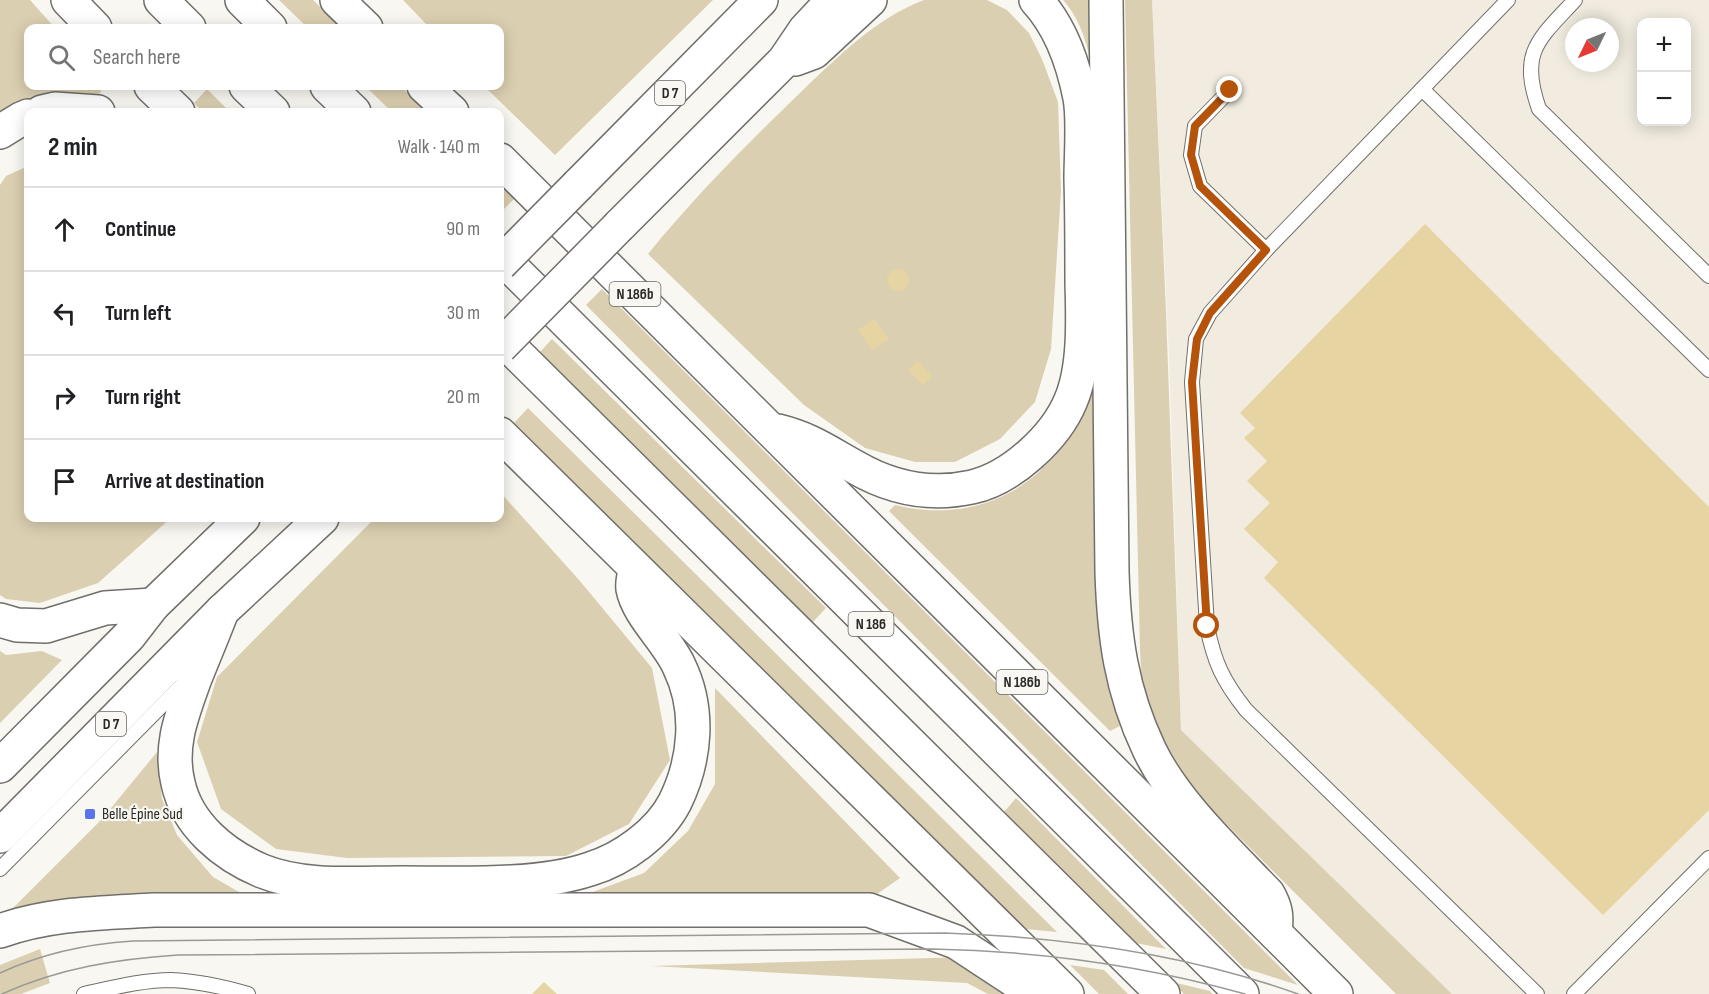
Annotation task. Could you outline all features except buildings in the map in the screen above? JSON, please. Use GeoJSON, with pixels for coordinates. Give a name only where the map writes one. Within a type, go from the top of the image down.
{"type":"FeatureCollection","features":[{"type":"Feature","properties":{"kind":"highway"},"geometry":{"type":"LineString","coordinates":[[68,0],[91,24]]}},
{"type":"Feature","properties":{"kind":"highway"},"geometry":{"type":"LineString","coordinates":[[161,0],[185,24]]}},
{"type":"Feature","properties":{"kind":"highway"},"geometry":{"type":"LineString","coordinates":[[242,0],[266,24]]}},
{"type":"Feature","properties":{"kind":"highway","name":"D 7"},"geometry":{"type":"LineString","coordinates":[[504,260],[761,0]]}},
{"type":"Feature","properties":{"kind":"highway"},"geometry":{"type":"LineString","coordinates":[[504,343],[784,61],[805,30],[833,0]]}},
{"type":"Feature","properties":{"kind":"highway"},"geometry":{"type":"LineString","coordinates":[[784,61],[814,52],[870,0]]}},
{"type":"Feature","properties":{"kind":"highway"},"geometry":{"type":"LineString","coordinates":[[770,429],[810,441],[856,468],[886,482],[928,491],[973,487],[996,478],[1039,447],[1055,428],[1071,399],[1083,333],[1080,100],[1067,51],[1050,14],[1036,0]]}},
{"type":"Feature","properties":{"kind":"highway"},"geometry":{"type":"LineString","coordinates":[[1106,0],[1112,572],[1114,625],[1123,678],[1150,751],[1172,787],[1208,830],[1268,894],[1275,906],[1277,917],[1275,934]]}},
{"type":"Feature","properties":{"kind":"highway"},"geometry":{"type":"LineString","coordinates":[[155,90],[174,108]]}},
{"type":"Feature","properties":{"kind":"highway"},"geometry":{"type":"LineString","coordinates":[[250,90],[269,108]]}},
{"type":"Feature","properties":{"kind":"highway"},"geometry":{"type":"LineString","coordinates":[[331,90],[350,108]]}},
{"type":"Feature","properties":{"kind":"highway"},"geometry":{"type":"LineString","coordinates":[[428,90],[448,108]]}},
{"type":"Feature","properties":{"kind":"highway"},"geometry":{"type":"LineString","coordinates":[[0,132],[24,117]]}},
{"type":"Feature","properties":{"kind":"highway","name":"N 186b"},"geometry":{"type":"LineString","coordinates":[[504,164],[1336,994]]}},
{"type":"Feature","properties":{"kind":"highway","name":"N 186"},"geometry":{"type":"LineString","coordinates":[[504,260],[1242,994]]}},
{"type":"Feature","properties":{"kind":"highway"},"geometry":{"type":"LineString","coordinates":[[504,341],[1163,994]]}},
{"type":"Feature","properties":{"kind":"highway"},"geometry":{"type":"LineString","coordinates":[[504,438],[1067,994]]}},
{"type":"Feature","properties":{"kind":"highway"},"geometry":{"type":"LineString","coordinates":[[0,766],[129,636],[153,605],[239,522]]}},
{"type":"Feature","properties":{"kind":"highway","name":"D 7"},"geometry":{"type":"LineString","coordinates":[[0,836],[222,611],[318,522]]}},
{"type":"Feature","properties":{"kind":"highway"},"geometry":{"type":"LineString","coordinates":[[222,611],[185,705],[175,744],[178,784],[187,807],[216,844],[237,859],[262,871],[288,879],[322,882],[452,883],[534,880],[591,869],[630,850],[655,828],[674,802],[689,761],[694,738],[693,711],[686,682],[679,665],[639,604],[633,588],[636,569]]}},
{"type":"Feature","properties":{"kind":"highway"},"geometry":{"type":"LineString","coordinates":[[0,620],[17,625],[46,626],[105,608],[153,605]]}},
{"type":"Feature","properties":{"kind":"highway"},"geometry":{"type":"LineString","coordinates":[[0,931],[23,923],[74,914],[154,910],[869,910],[956,942],[1023,986],[1040,994]]}},
{"type":"Feature","properties":{"kind":"lane"},"geometry":{"type":"LineString","coordinates":[[1508,0],[1266,250],[1210,313],[1197,339],[1192,382],[1207,626],[1213,657],[1232,692],[1246,710],[1537,994]]}},
{"type":"Feature","properties":{"kind":"lane"},"geometry":{"type":"LineString","coordinates":[[1575,0],[1543,35],[1532,54],[1531,85],[1539,109],[1709,276]]}},
{"type":"Feature","properties":{"kind":"lane"},"geometry":{"type":"LineString","coordinates":[[1422,89],[1709,370]]}},
{"type":"Feature","properties":{"kind":"lane"},"geometry":{"type":"LineString","coordinates":[[1230,90],[1195,126],[1191,155],[1200,186],[1266,250]]}},
{"type":"Feature","properties":{"kind":"lane"},"geometry":{"type":"LineString","coordinates":[[0,869],[200,666]]}},
{"type":"Feature","properties":{"kind":"lane"},"geometry":{"type":"LineString","coordinates":[[1574,994],[1709,858]]}},
{"type":"Feature","properties":{"kind":"lane"},"geometry":{"type":"LineString","coordinates":[[84,994],[117,986],[171,980],[209,985],[248,994]]}},
{"type":"Feature","properties":{"kind":"shaded area"},"geometry":{"type":"Polygon","coordinates":[[[0,0],[30,0],[51,24],[24,24],[24,90],[102,90],[95,101],[56,108],[24,108],[24,114],[0,118],[0,0]]]}},
{"type":"Feature","properties":{"kind":"shaded area"},"geometry":{"type":"Polygon","coordinates":[[[279,0],[313,0],[338,24],[304,24],[279,0]]]}},
{"type":"Feature","properties":{"kind":"shaded area"},"geometry":{"type":"Polygon","coordinates":[[[403,0],[713,0],[555,155],[488,90],[504,90],[504,24],[426,24],[403,0]]]}},
{"type":"Feature","properties":{"kind":"shaded area"},"geometry":{"type":"Polygon","coordinates":[[[924,0],[987,0],[1007,10],[1029,33],[1042,59],[1058,102],[1061,191],[1051,349],[1035,402],[1000,439],[955,462],[915,462],[865,448],[804,405],[648,254],[723,170],[830,64],[874,27],[924,0]]]}},
{"type":"Feature","properties":{"kind":"shaded area"},"geometry":{"type":"Polygon","coordinates":[[[1063,0],[1093,0],[1095,83],[1081,28],[1063,0]]]}},
{"type":"Feature","properties":{"kind":"shaded area"},"geometry":{"type":"Polygon","coordinates":[[[1125,0],[1152,0],[1181,730],[1452,994],[1396,994],[1196,794],[1162,737],[1142,689],[1125,0]]]}},
{"type":"Feature","properties":{"kind":"shaded area"},"geometry":{"type":"Polygon","coordinates":[[[1152,0],[1709,0],[1709,994],[1452,994],[1181,730],[1169,354],[1152,0]]]}},
{"type":"Feature","properties":{"kind":"shaded area"},"geometry":{"type":"Polygon","coordinates":[[[208,90],[226,108],[199,108],[194,103],[208,90]]]}},
{"type":"Feature","properties":{"kind":"shaded area"},"geometry":{"type":"Polygon","coordinates":[[[369,90],[404,90],[424,108],[388,108],[369,90]]]}},
{"type":"Feature","properties":{"kind":"shaded area"},"geometry":{"type":"Polygon","coordinates":[[[24,168],[24,522],[167,522],[98,583],[40,603],[6,599],[0,595],[0,185],[6,176],[24,168]]]}},
{"type":"Feature","properties":{"kind":"shaded area"},"geometry":{"type":"Polygon","coordinates":[[[504,187],[515,198],[504,209],[504,187]]]}},
{"type":"Feature","properties":{"kind":"shaded area"},"geometry":{"type":"Polygon","coordinates":[[[602,289],[1298,985],[1244,968],[586,305],[602,289]]]}},
{"type":"Feature","properties":{"kind":"shaded area"},"geometry":{"type":"Polygon","coordinates":[[[552,339],[826,608],[813,622],[540,352],[552,339]]]}},
{"type":"Feature","properties":{"kind":"shaded area"},"geometry":{"type":"Polygon","coordinates":[[[1099,340],[1122,725],[1110,731],[889,511],[895,505],[942,510],[965,508],[1008,493],[1028,481],[1045,466],[1075,427],[1099,340]]]}},
{"type":"Feature","properties":{"kind":"shaded area"},"geometry":{"type":"Polygon","coordinates":[[[528,408],[1057,932],[1025,929],[513,424],[528,408]]]}},
{"type":"Feature","properties":{"kind":"shaded area"},"geometry":{"type":"Polygon","coordinates":[[[504,496],[580,581],[652,668],[670,760],[629,824],[566,856],[347,858],[276,849],[221,809],[197,742],[217,677],[371,522],[504,522],[504,496]]]}},
{"type":"Feature","properties":{"kind":"shaded area"},"geometry":{"type":"Polygon","coordinates":[[[0,651],[6,655],[42,651],[62,660],[0,723],[0,651]]]}},
{"type":"Feature","properties":{"kind":"shaded area"},"geometry":{"type":"Polygon","coordinates":[[[715,688],[900,878],[867,901],[579,897],[644,873],[688,831],[715,784],[715,688]]]}},
{"type":"Feature","properties":{"kind":"shaded area"},"geometry":{"type":"Polygon","coordinates":[[[157,752],[162,799],[177,835],[213,877],[258,903],[5,916],[102,819],[157,752]]]}},
{"type":"Feature","properties":{"kind":"shaded area"},"geometry":{"type":"Polygon","coordinates":[[[1016,798],[1166,949],[1136,943],[1004,812],[1016,798]]]}},
{"type":"Feature","properties":{"kind":"shaded area"},"geometry":{"type":"Polygon","coordinates":[[[40,949],[50,983],[21,994],[0,994],[0,965],[40,949]]]}},
{"type":"Feature","properties":{"kind":"shaded area"},"geometry":{"type":"Polygon","coordinates":[[[968,957],[1004,994],[988,994],[967,983],[651,966],[968,957]]]}},
{"type":"Feature","properties":{"kind":"shaded area"},"geometry":{"type":"Polygon","coordinates":[[[1070,965],[1104,970],[1128,994],[1099,994],[1070,965]]]}},
{"type":"Feature","properties":{"kind":"shaded area"},"geometry":{"type":"Polygon","coordinates":[[[1172,982],[1210,991],[1212,994],[1184,994],[1172,982]]]}},
{"type":"Feature","properties":{"kind":"tram line"},"geometry":{"type":"LineString","coordinates":[[0,973],[32,960],[65,951],[98,944],[133,941],[945,933],[1035,938],[1124,950],[1212,968],[1298,994]]}},
{"type":"Feature","properties":{"kind":"tram line"},"geometry":{"type":"LineString","coordinates":[[2,994],[23,985],[88,966],[178,955],[932,949],[1012,953],[1090,961],[1168,975],[1245,994]]}},
{"type":"Feature","properties":{"kind":"place","name":"Belle Épine Sud"},"geometry":{"type":"Point","coordinates":[90,814]}},
{"type":"Feature","properties":{"kind":"route"},"geometry":{"type":"LineString","coordinates":[[1207,626],[1192,382],[1197,339],[1210,313],[1266,250],[1200,186],[1191,155],[1195,126],[1230,90]]}}]}
